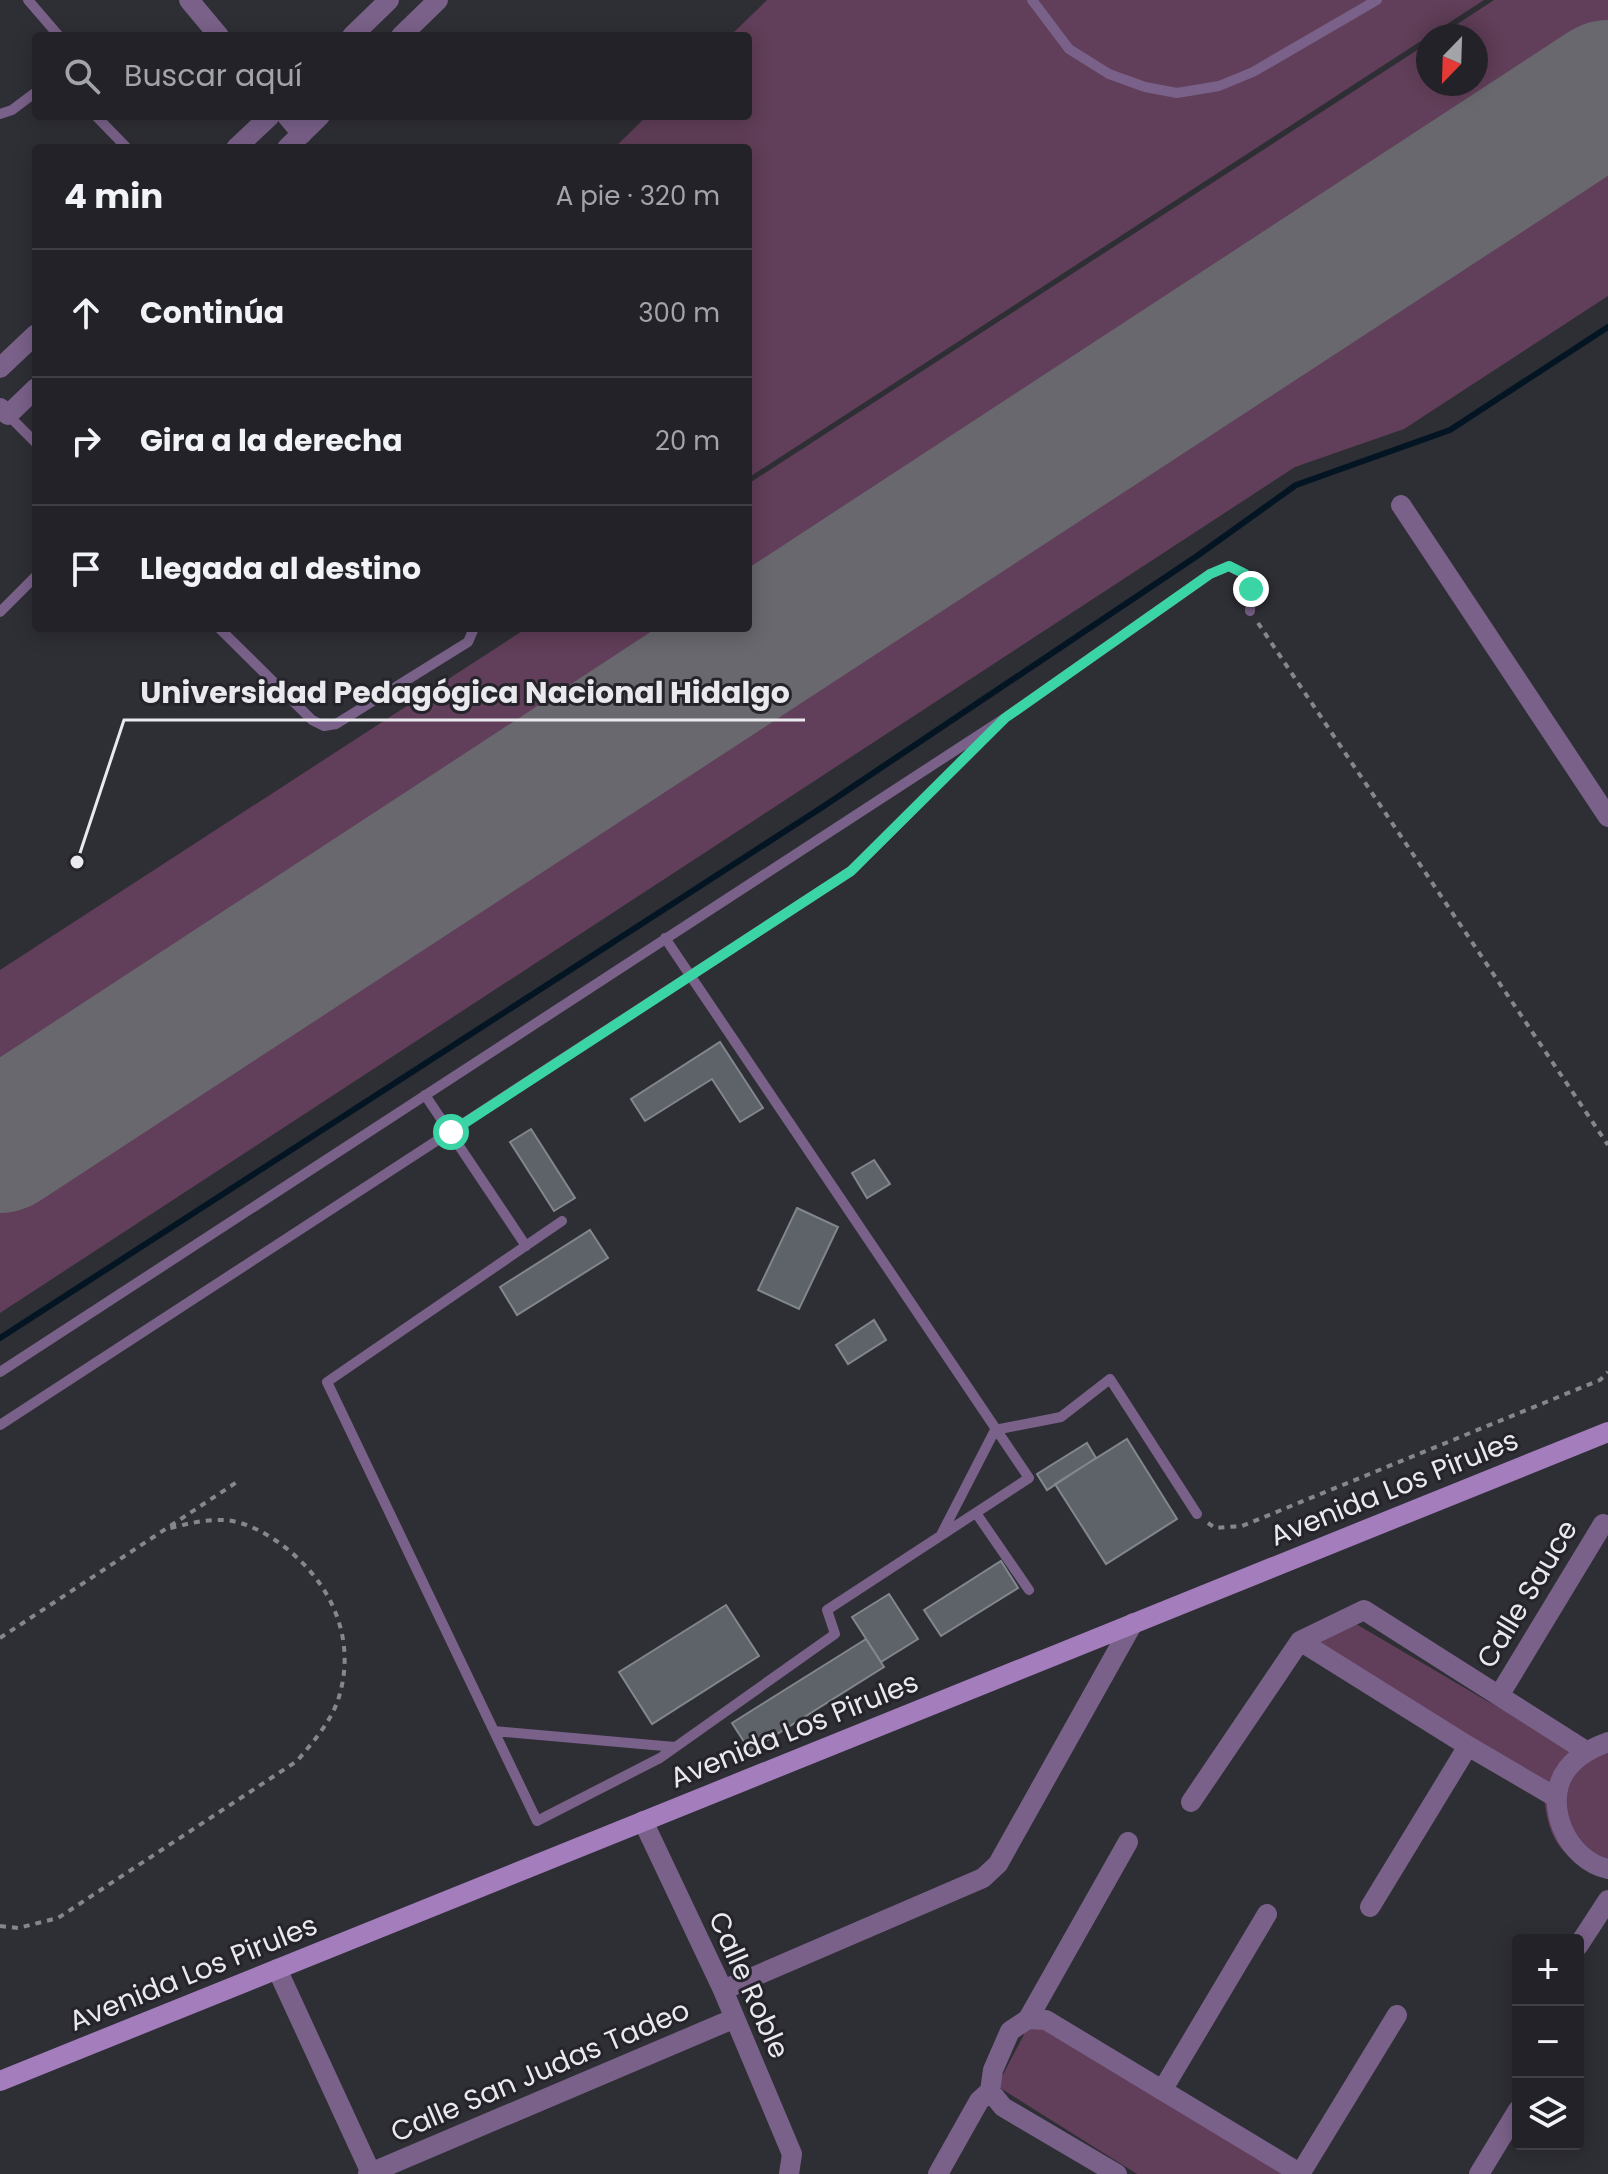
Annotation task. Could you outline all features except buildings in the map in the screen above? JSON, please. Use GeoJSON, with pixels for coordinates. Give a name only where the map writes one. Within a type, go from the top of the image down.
{"type":"FeatureCollection","features":[{"type":"Feature","properties":{"kind":"street"},"geometry":{"type":"LineString","coordinates":[[189,0],[216,32]]}},
{"type":"Feature","properties":{"kind":"street"},"geometry":{"type":"LineString","coordinates":[[356,32],[389,0]]}},
{"type":"Feature","properties":{"kind":"street"},"geometry":{"type":"LineString","coordinates":[[405,32],[438,0]]}},
{"type":"Feature","properties":{"kind":"street"},"geometry":{"type":"LineString","coordinates":[[240,144],[266,120]]}},
{"type":"Feature","properties":{"kind":"street"},"geometry":{"type":"LineString","coordinates":[[288,120],[294,141],[316,120]]}},
{"type":"Feature","properties":{"kind":"street"},"geometry":{"type":"LineString","coordinates":[[0,368],[32,338]]}},
{"type":"Feature","properties":{"kind":"street"},"geometry":{"type":"LineString","coordinates":[[4,412],[32,391]]}},
{"type":"Feature","properties":{"kind":"street"},"geometry":{"type":"LineString","coordinates":[[1401,505],[1608,817]]}},
{"type":"Feature","properties":{"kind":"street","name":"Avenida Los Pirules"},"geometry":{"type":"LineString","coordinates":[[0,2081],[1608,1432]]}},
{"type":"Feature","properties":{"kind":"street","name":"Calle Sauce"},"geometry":{"type":"LineString","coordinates":[[1500,1694],[1603,1524]]}},
{"type":"Feature","properties":{"kind":"street"},"geometry":{"type":"LineString","coordinates":[[1191,1802],[1300,1641],[1364,1610],[1586,1751]]}},
{"type":"Feature","properties":{"kind":"street"},"geometry":{"type":"LineString","coordinates":[[723,1990],[983,1878],[998,1864],[1133,1623]]}},
{"type":"Feature","properties":{"kind":"street"},"geometry":{"type":"LineString","coordinates":[[1300,1641],[1557,1798]]}},
{"type":"Feature","properties":{"kind":"street"},"geometry":{"type":"LineString","coordinates":[[1608,1742],[1586,1751],[1565,1771],[1557,1798],[1560,1825],[1574,1850],[1598,1867],[1608,1869]]}},
{"type":"Feature","properties":{"kind":"street"},"geometry":{"type":"LineString","coordinates":[[1370,1907],[1468,1746]]}},
{"type":"Feature","properties":{"kind":"street","name":"Calle Roble"},"geometry":{"type":"LineString","coordinates":[[643,1821],[723,1990],[792,2154],[789,2174]]}},
{"type":"Feature","properties":{"kind":"street"},"geometry":{"type":"LineString","coordinates":[[938,2174],[979,2101],[990,2091],[993,2070],[1010,2031],[1028,2019],[1128,1842]]}},
{"type":"Feature","properties":{"kind":"street"},"geometry":{"type":"LineString","coordinates":[[1584,1937],[1608,1900]]}},
{"type":"Feature","properties":{"kind":"street"},"geometry":{"type":"LineString","coordinates":[[1163,2089],[1267,1914]]}},
{"type":"Feature","properties":{"kind":"street"},"geometry":{"type":"LineString","coordinates":[[277,1969],[369,2173]]}},
{"type":"Feature","properties":{"kind":"street"},"geometry":{"type":"LineString","coordinates":[[1028,2019],[1046,2020],[1300,2174],[1397,2015]]}},
{"type":"Feature","properties":{"kind":"street","name":"Calle San Judas Tadeo"},"geometry":{"type":"LineString","coordinates":[[369,2173],[733,2019]]}},
{"type":"Feature","properties":{"kind":"street"},"geometry":{"type":"LineString","coordinates":[[990,2091],[1003,2107],[1117,2174]]}},
{"type":"Feature","properties":{"kind":"street"},"geometry":{"type":"LineString","coordinates":[[1479,2174],[1512,2120]]}},
{"type":"Feature","properties":{"kind":"lane"},"geometry":{"type":"LineString","coordinates":[[28,0],[56,32]]}},
{"type":"Feature","properties":{"kind":"lane"},"geometry":{"type":"LineString","coordinates":[[1032,0],[1069,49],[1109,74],[1145,87],[1177,93],[1219,86],[1253,72],[1377,0]]}},
{"type":"Feature","properties":{"kind":"lane"},"geometry":{"type":"LineString","coordinates":[[0,114],[12,110],[32,95]]}},
{"type":"Feature","properties":{"kind":"lane"},"geometry":{"type":"LineString","coordinates":[[100,120],[123,144]]}},
{"type":"Feature","properties":{"kind":"lane"},"geometry":{"type":"LineString","coordinates":[[4,412],[32,439]]}},
{"type":"Feature","properties":{"kind":"lane"},"geometry":{"type":"LineString","coordinates":[[0,1372],[1005,718],[1210,574],[1229,566],[1245,574],[1251,589],[1250,611]]}},
{"type":"Feature","properties":{"kind":"lane"},"geometry":{"type":"LineString","coordinates":[[0,612],[32,580]]}},
{"type":"Feature","properties":{"kind":"lane"},"geometry":{"type":"LineString","coordinates":[[223,632],[312,720],[324,726],[336,724],[468,642],[472,632]]}},
{"type":"Feature","properties":{"kind":"lane"},"geometry":{"type":"LineString","coordinates":[[0,1425],[851,871],[1005,718]]}},
{"type":"Feature","properties":{"kind":"lane"},"geometry":{"type":"LineString","coordinates":[[562,1221],[327,1382],[537,1821],[660,1758],[835,1634],[827,1610],[1029,1478],[665,938]]}},
{"type":"Feature","properties":{"kind":"lane"},"geometry":{"type":"LineString","coordinates":[[425,1095],[526,1246]]}},
{"type":"Feature","properties":{"kind":"lane"},"geometry":{"type":"LineString","coordinates":[[995,1430],[1061,1417],[1110,1379],[1197,1514]]}},
{"type":"Feature","properties":{"kind":"lane"},"geometry":{"type":"LineString","coordinates":[[941,1536],[995,1430]]}},
{"type":"Feature","properties":{"kind":"lane"},"geometry":{"type":"LineString","coordinates":[[976,1513],[1029,1590]]}},
{"type":"Feature","properties":{"kind":"lane"},"geometry":{"type":"LineString","coordinates":[[494,1731],[675,1747]]}},
{"type":"Feature","properties":{"kind":"path"},"geometry":{"type":"LineString","coordinates":[[1250,611],[1608,1145]]}},
{"type":"Feature","properties":{"kind":"path"},"geometry":{"type":"LineString","coordinates":[[1197,1514],[1215,1528],[1242,1526],[1585,1386],[1608,1372]]}},
{"type":"Feature","properties":{"kind":"path"},"geometry":{"type":"LineString","coordinates":[[0,1638],[237,1482]]}},
{"type":"Feature","properties":{"kind":"path"},"geometry":{"type":"LineString","coordinates":[[0,1926],[18,1928],[58,1918],[297,1761],[323,1730],[337,1700],[345,1664],[343,1634],[335,1606],[317,1578],[292,1552],[257,1529],[225,1520],[190,1523],[163,1530]]}},
{"type":"Feature","properties":{"kind":"shaded area"},"geometry":{"type":"Polygon","coordinates":[[[767,0],[1484,0],[1447,24],[1416,24],[1416,44],[752,475],[752,144],[618,144],[643,120],[752,120],[752,32],[734,32],[767,0]]]}},
{"type":"Feature","properties":{"kind":"shaded area"},"geometry":{"type":"Polygon","coordinates":[[[1494,0],[1608,0],[1608,41],[752,600],[752,481],[1416,51],[1416,96],[1488,96],[1488,24],[1457,24],[1494,0]]]}},
{"type":"Feature","properties":{"kind":"shaded area"},"geometry":{"type":"Polygon","coordinates":[[[1608,142],[1608,296],[1404,429],[1295,467],[0,1313],[0,1190],[1608,142]]]}},
{"type":"Feature","properties":{"kind":"shaded area"},"geometry":{"type":"Polygon","coordinates":[[[521,632],[704,632],[0,1092],[0,970],[521,632]]]}},
{"type":"Feature","properties":{"kind":"shaded area"},"geometry":{"type":"Polygon","coordinates":[[[1351,1621],[1487,1701],[1574,1746],[1608,1735],[1608,1872],[1579,1863],[1560,1847],[1549,1825],[1544,1796],[1308,1640],[1351,1621]]]}},
{"type":"Feature","properties":{"kind":"shaded area"},"geometry":{"type":"Polygon","coordinates":[[[1031,2021],[1295,2174],[1137,2174],[997,2086],[1031,2021]]]}},
{"type":"Feature","properties":{"kind":"waterway"},"geometry":{"type":"LineString","coordinates":[[0,1338],[821,808],[1197,556],[1296,485],[1450,430],[1608,327]]}},
{"type":"Feature","properties":{"kind":"runway"},"geometry":{"type":"LineString","coordinates":[[0,1142],[1608,91]]}},
{"type":"Feature","properties":{"kind":"place","name":"Universidad Pedagógica Nacional Hidalgo"},"geometry":{"type":"Point","coordinates":[77,862]}},
{"type":"Feature","properties":{"kind":"route"},"geometry":{"type":"LineString","coordinates":[[451,1132],[851,871],[1005,718],[1210,574],[1229,566],[1245,574],[1251,589]]}}]}
